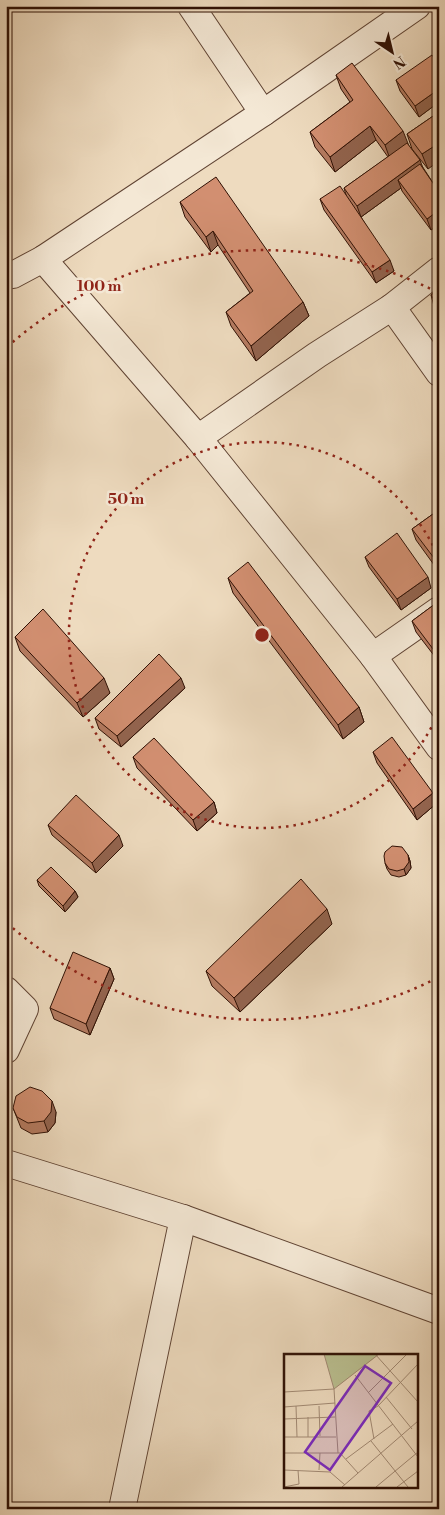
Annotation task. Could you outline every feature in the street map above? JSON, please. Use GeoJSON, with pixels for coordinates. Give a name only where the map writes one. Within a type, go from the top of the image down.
{"type":"FeatureCollection","features":[{"type":"Feature","properties":{"kind":"street"},"geometry":{"type":"LineString","coordinates":[[191,6],[263,114]]}},
{"type":"Feature","properties":{"kind":"street"},"geometry":{"type":"LineString","coordinates":[[6,276],[13,275],[43,259],[263,114],[416,6]]}},
{"type":"Feature","properties":{"kind":"street"},"geometry":{"type":"LineString","coordinates":[[43,259],[198,438],[373,656],[439,747]]}},
{"type":"Feature","properties":{"kind":"street"},"geometry":{"type":"LineString","coordinates":[[198,438],[317,355],[392,307],[439,270]]}},
{"type":"Feature","properties":{"kind":"street"},"geometry":{"type":"LineString","coordinates":[[392,307],[439,373]]}},
{"type":"Feature","properties":{"kind":"street"},"geometry":{"type":"LineString","coordinates":[[373,656],[439,610]]}},
{"type":"Feature","properties":{"kind":"street"},"geometry":{"type":"LineString","coordinates":[[6,990],[25,1009],[6,1050]]}},
{"type":"Feature","properties":{"kind":"street"},"geometry":{"type":"LineString","coordinates":[[6,1163],[183,1218],[439,1311]]}},
{"type":"Feature","properties":{"kind":"street"},"geometry":{"type":"LineString","coordinates":[[122,1509],[183,1218]]}},
{"type":"Feature","properties":{"kind":"building"},"geometry":{"type":"Polygon","coordinates":[[[432,55],[439,65],[439,89],[415,106],[396,80],[432,55]]]}},
{"type":"Feature","properties":{"kind":"building"},"geometry":{"type":"Polygon","coordinates":[[[352,63],[403,131],[385,145],[370,126],[330,157],[310,132],[353,100],[336,75],[352,63]]]}},
{"type":"Feature","properties":{"kind":"building"},"geometry":{"type":"Polygon","coordinates":[[[439,112],[439,143],[422,154],[407,134],[439,112]]]}},
{"type":"Feature","properties":{"kind":"building"},"geometry":{"type":"Polygon","coordinates":[[[407,143],[420,160],[357,206],[344,188],[407,143]]]}},
{"type":"Feature","properties":{"kind":"building"},"geometry":{"type":"Polygon","coordinates":[[[420,164],[439,192],[439,210],[427,219],[398,180],[420,164]]]}},
{"type":"Feature","properties":{"kind":"building"},"geometry":{"type":"Polygon","coordinates":[[[216,177],[303,302],[251,346],[226,312],[253,291],[213,231],[206,237],[180,202],[216,177]]]}},
{"type":"Feature","properties":{"kind":"building"},"geometry":{"type":"Polygon","coordinates":[[[340,186],[390,260],[372,272],[320,199],[340,186]]]}},
{"type":"Feature","properties":{"kind":"building"},"geometry":{"type":"Polygon","coordinates":[[[439,289],[439,307],[431,295],[439,289]]]}},
{"type":"Feature","properties":{"kind":"building"},"geometry":{"type":"Polygon","coordinates":[[[433,514],[439,522],[439,554],[434,558],[412,529],[433,514]]]}},
{"type":"Feature","properties":{"kind":"building"},"geometry":{"type":"Polygon","coordinates":[[[397,533],[428,577],[397,599],[365,557],[397,533]]]}},
{"type":"Feature","properties":{"kind":"building"},"geometry":{"type":"Polygon","coordinates":[[[248,562],[359,707],[338,725],[228,578],[248,562]]]}},
{"type":"Feature","properties":{"kind":"building"},"geometry":{"type":"Polygon","coordinates":[[[439,601],[439,657],[412,621],[439,601]]]}},
{"type":"Feature","properties":{"kind":"building"},"geometry":{"type":"Polygon","coordinates":[[[43,609],[104,678],[77,703],[15,637],[43,609]]]}},
{"type":"Feature","properties":{"kind":"building"},"geometry":{"type":"Polygon","coordinates":[[[159,654],[181,678],[117,736],[95,718],[159,654]]]}},
{"type":"Feature","properties":{"kind":"building"},"geometry":{"type":"Polygon","coordinates":[[[392,737],[433,793],[413,809],[373,752],[392,737]]]}},
{"type":"Feature","properties":{"kind":"building"},"geometry":{"type":"Polygon","coordinates":[[[154,738],[214,802],[193,820],[133,757],[154,738]]]}},
{"type":"Feature","properties":{"kind":"building"},"geometry":{"type":"Polygon","coordinates":[[[76,795],[119,835],[92,863],[48,825],[76,795]]]}},
{"type":"Feature","properties":{"kind":"building"},"geometry":{"type":"Polygon","coordinates":[[[392,846],[402,847],[408,855],[409,862],[404,869],[397,871],[389,869],[385,863],[385,852],[392,846]]]}},
{"type":"Feature","properties":{"kind":"building"},"geometry":{"type":"Polygon","coordinates":[[[51,867],[75,891],[63,906],[37,880],[51,867]]]}},
{"type":"Feature","properties":{"kind":"building"},"geometry":{"type":"Polygon","coordinates":[[[301,879],[327,909],[234,998],[206,971],[301,879]]]}},
{"type":"Feature","properties":{"kind":"building"},"geometry":{"type":"Polygon","coordinates":[[[73,952],[110,968],[86,1024],[50,1008],[73,952]]]}},
{"type":"Feature","properties":{"kind":"building"},"geometry":{"type":"Polygon","coordinates":[[[30,1087],[42,1091],[52,1101],[51,1112],[44,1121],[28,1123],[17,1117],[13,1108],[16,1096],[30,1087]]]}}]}
